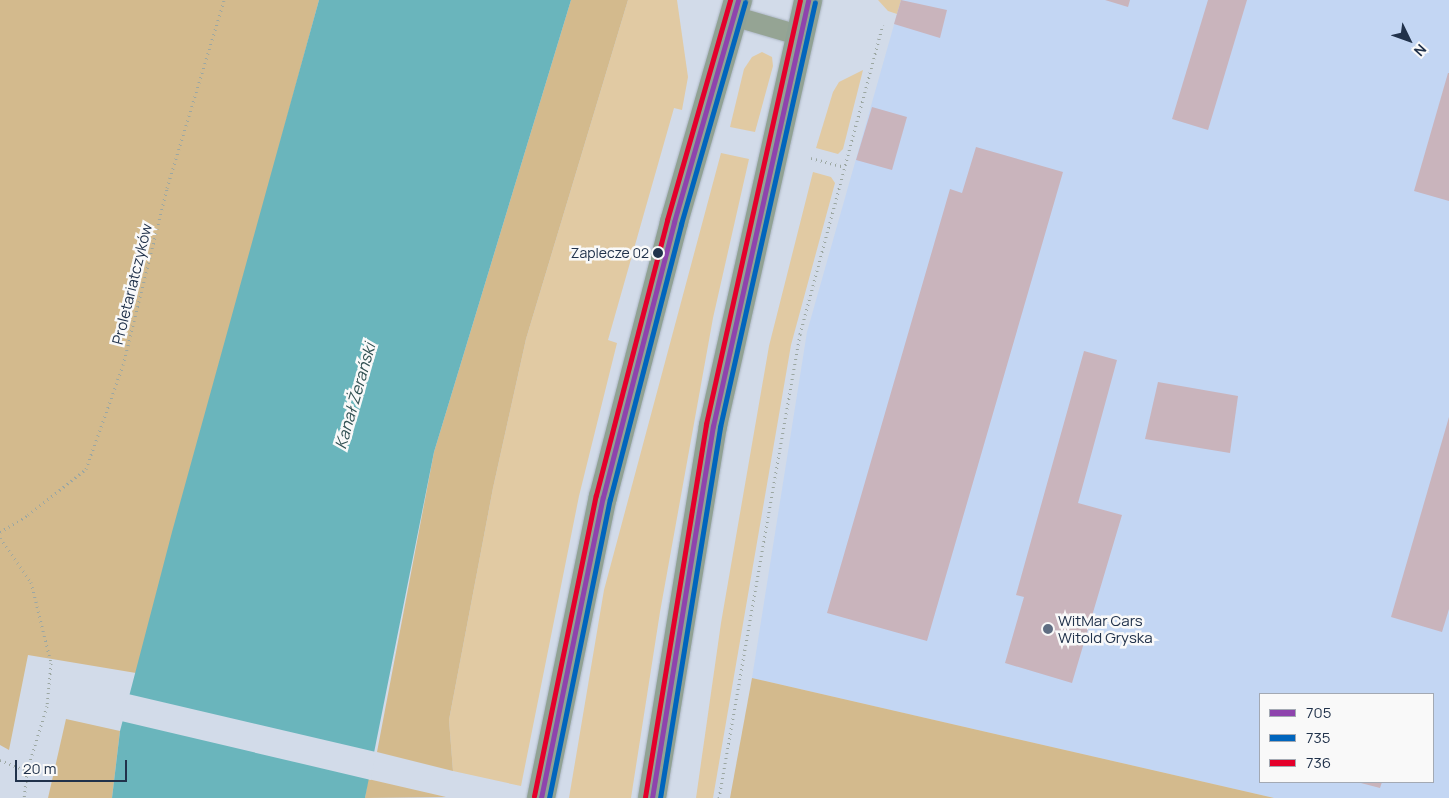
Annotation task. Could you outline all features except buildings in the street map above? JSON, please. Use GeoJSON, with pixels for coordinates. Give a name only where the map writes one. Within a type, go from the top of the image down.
{"type":"FeatureCollection","features":[{"type":"Feature","properties":{"kind":"main road"},"geometry":{"type":"LineString","coordinates":[[652,798],[713,426],[798,34],[808,0]]}},
{"type":"Feature","properties":{"kind":"main road"},"geometry":{"type":"LineString","coordinates":[[541,798],[603,497],[674,222],[736,8]]}},
{"type":"Feature","properties":{"kind":"lane"},"geometry":{"type":"LineString","coordinates":[[736,8],[798,34]]}},
{"type":"Feature","properties":{"kind":"path","name":"Proletariatczyków"},"geometry":{"type":"LineString","coordinates":[[0,532],[28,516],[86,469],[123,365],[167,188],[224,0]]}},
{"type":"Feature","properties":{"kind":"path"},"geometry":{"type":"LineString","coordinates":[[719,798],[800,334],[883,25]]}},
{"type":"Feature","properties":{"kind":"path"},"geometry":{"type":"LineString","coordinates":[[811,158],[844,167]]}},
{"type":"Feature","properties":{"kind":"path"},"geometry":{"type":"LineString","coordinates":[[0,538],[31,582],[51,663],[47,706],[27,771],[24,798]]}},
{"type":"Feature","properties":{"kind":"path"},"geometry":{"type":"LineString","coordinates":[[0,760],[27,771]]}},
{"type":"Feature","properties":{"kind":"shaded area"},"geometry":{"type":"Polygon","coordinates":[[[0,0],[319,0],[136,673],[28,655],[9,750],[0,745],[0,0]]]}},
{"type":"Feature","properties":{"kind":"shaded area"},"geometry":{"type":"Polygon","coordinates":[[[571,0],[628,0],[526,339],[493,488],[449,720],[453,771],[377,752],[434,452],[571,0]]]}},
{"type":"Feature","properties":{"kind":"shaded area"},"geometry":{"type":"Polygon","coordinates":[[[628,0],[677,0],[688,77],[682,110],[674,108],[608,340],[617,343],[579,496],[521,786],[453,771],[449,720],[493,488],[526,339],[628,0]]]}},
{"type":"Feature","properties":{"kind":"shaded area"},"geometry":{"type":"Polygon","coordinates":[[[878,0],[901,0],[897,14],[888,11],[878,0]]]}},
{"type":"Feature","properties":{"kind":"shaded area"},"geometry":{"type":"Polygon","coordinates":[[[901,0],[1449,0],[1449,798],[1274,798],[752,678],[807,332],[901,0]]]}},
{"type":"Feature","properties":{"kind":"shaded area"},"geometry":{"type":"Polygon","coordinates":[[[762,52],[772,57],[773,66],[755,132],[730,127],[744,69],[752,57],[762,52]]]}},
{"type":"Feature","properties":{"kind":"shaded area"},"geometry":{"type":"Polygon","coordinates":[[[863,70],[843,149],[838,154],[816,148],[833,92],[839,82],[863,70]]]}},
{"type":"Feature","properties":{"kind":"shaded area"},"geometry":{"type":"Polygon","coordinates":[[[721,153],[749,159],[713,318],[660,612],[631,798],[569,798],[604,590],[721,153]]]}},
{"type":"Feature","properties":{"kind":"shaded area"},"geometry":{"type":"Polygon","coordinates":[[[813,172],[831,177],[835,183],[791,345],[713,798],[696,798],[721,623],[769,346],[813,172]]]}},
{"type":"Feature","properties":{"kind":"shaded area"},"geometry":{"type":"Polygon","coordinates":[[[752,678],[1274,798],[730,798],[752,678]]]}},
{"type":"Feature","properties":{"kind":"shaded area"},"geometry":{"type":"Polygon","coordinates":[[[66,719],[120,731],[112,798],[48,798],[66,719]]]}},
{"type":"Feature","properties":{"kind":"shaded area"},"geometry":{"type":"Polygon","coordinates":[[[368,779],[446,797],[365,798],[368,779]]]}},
{"type":"Feature","properties":{"kind":"water","name":"Kanał Żerański"},"geometry":{"type":"Polygon","coordinates":[[[319,0],[571,0],[434,452],[365,798],[112,798],[120,731],[172,532],[319,0]]]}},
{"type":"Feature","properties":{"kind":"pier"},"geometry":{"type":"Polygon","coordinates":[[[128,694],[376,752],[371,780],[121,721],[128,694]]]}},
{"type":"Feature","properties":{"kind":"transit line","name":"736"},"geometry":{"type":"LineString","coordinates":[[534,796],[596,495],[667,220],[730,0]]}},
{"type":"Feature","properties":{"kind":"transit line","name":"705"},"geometry":{"type":"LineString","coordinates":[[541,798],[603,497],[674,222],[738,0]]}},
{"type":"Feature","properties":{"kind":"transit line","name":"736"},"geometry":{"type":"LineString","coordinates":[[645,797],[706,424],[800,0]]}},
{"type":"Feature","properties":{"kind":"transit line","name":"705"},"geometry":{"type":"LineString","coordinates":[[652,798],[713,426],[808,0]]}},
{"type":"Feature","properties":{"kind":"transit line","name":"735"},"geometry":{"type":"LineString","coordinates":[[549,798],[610,499],[681,224],[745,2]]}},
{"type":"Feature","properties":{"kind":"transit line","name":"735"},"geometry":{"type":"LineString","coordinates":[[660,798],[720,427],[815,2]]}},
{"type":"Feature","properties":{"kind":"place","name":"Zaplecze 02"},"geometry":{"type":"Point","coordinates":[658,253]}},
{"type":"Feature","properties":{"kind":"place","name":"WitMar Cars Witold Gryska"},"geometry":{"type":"Point","coordinates":[1048,629]}}]}
